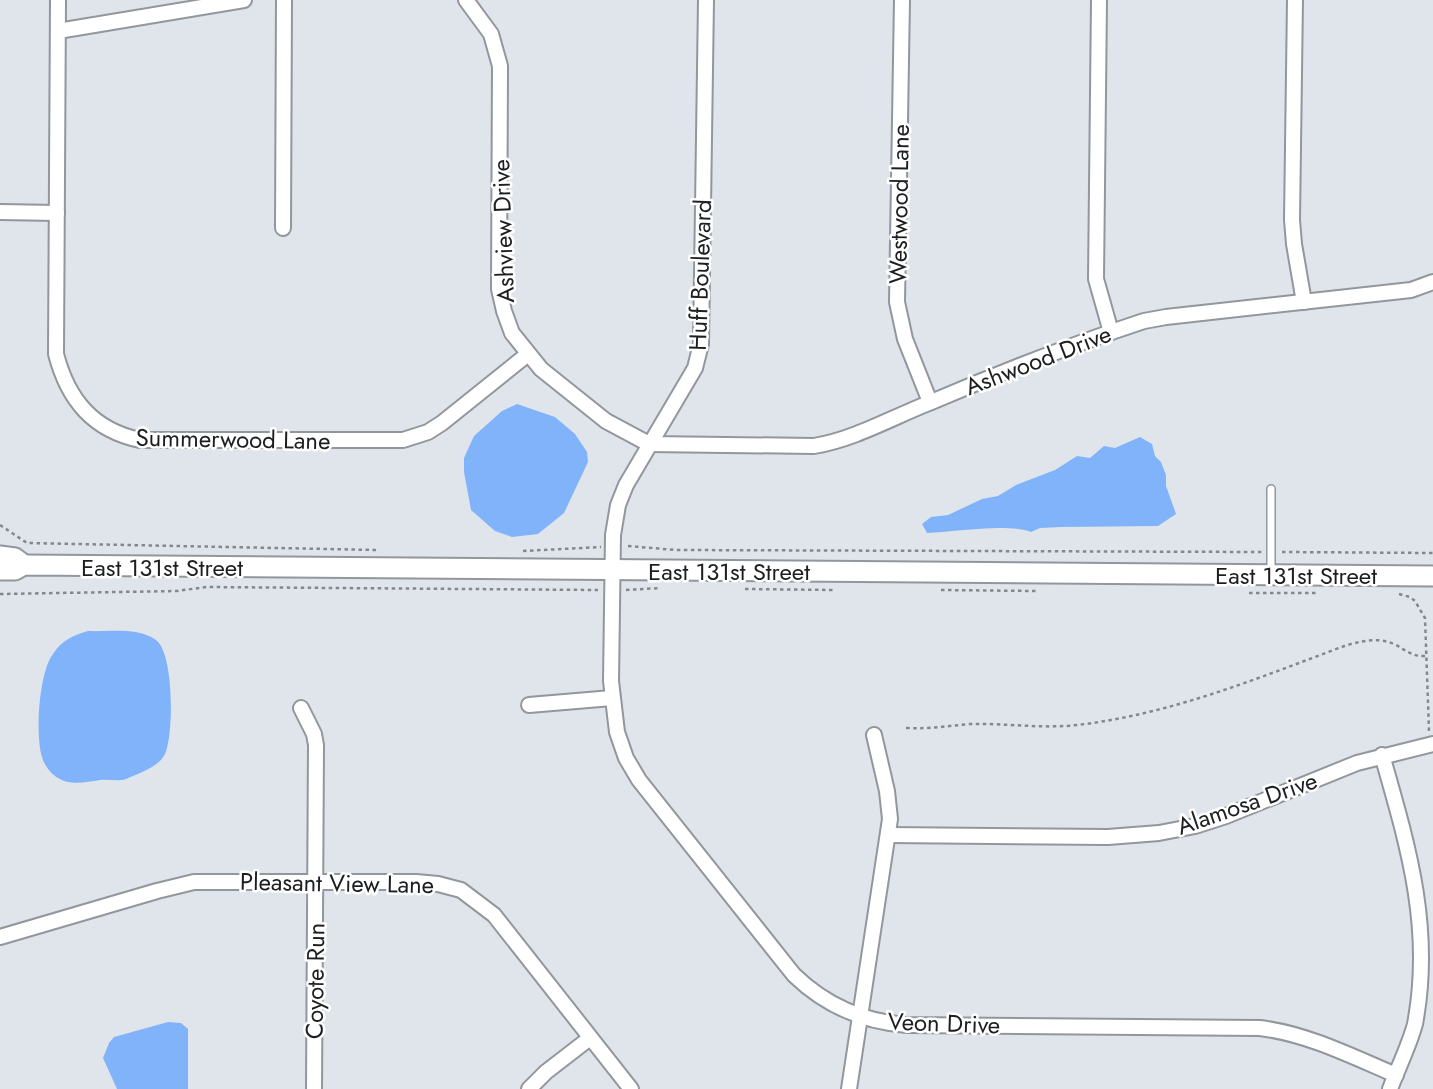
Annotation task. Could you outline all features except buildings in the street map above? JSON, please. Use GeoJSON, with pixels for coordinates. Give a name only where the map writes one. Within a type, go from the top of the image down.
{"type":"FeatureCollection","features":[{"type":"Feature","properties":{"kind":"street","name":"Summerwood Lane"},"geometry":{"type":"LineString","coordinates":[[58,0],[56,355],[62,376],[72,395],[100,425],[122,436],[140,440],[403,440],[428,432],[442,423],[528,354]]}},
{"type":"Feature","properties":{"kind":"street"},"geometry":{"type":"LineString","coordinates":[[58,31],[244,0]]}},
{"type":"Feature","properties":{"kind":"street"},"geometry":{"type":"LineString","coordinates":[[283,229],[284,0]]}},
{"type":"Feature","properties":{"kind":"street","name":"Ashview Drive"},"geometry":{"type":"LineString","coordinates":[[466,0],[487,26],[497,49],[500,66],[499,289],[512,333],[559,386],[606,421],[649,444]]}},
{"type":"Feature","properties":{"kind":"street","name":"Huff Boulevard"},"geometry":{"type":"LineString","coordinates":[[613,570],[618,505],[649,444],[674,408],[695,368],[701,344],[706,0]]}},
{"type":"Feature","properties":{"kind":"street","name":"Westwood Lane"},"geometry":{"type":"LineString","coordinates":[[902,0],[897,302],[905,339],[930,402]]}},
{"type":"Feature","properties":{"kind":"street"},"geometry":{"type":"LineString","coordinates":[[1099,0],[1096,279],[1111,332]]}},
{"type":"Feature","properties":{"kind":"street"},"geometry":{"type":"LineString","coordinates":[[1295,0],[1292,220],[1304,302]]}},
{"type":"Feature","properties":{"kind":"street"},"geometry":{"type":"LineString","coordinates":[[0,212],[57,213]]}},
{"type":"Feature","properties":{"kind":"street","name":"Ashwood Drive"},"geometry":{"type":"LineString","coordinates":[[649,444],[814,446],[853,436],[930,402],[1111,332],[1166,317],[1411,290],[1433,282]]}},
{"type":"Feature","properties":{"kind":"street","name":"East 131st Street"},"geometry":{"type":"LineString","coordinates":[[0,556],[15,558],[24,565]]}},
{"type":"Feature","properties":{"kind":"street","name":"East 131st Street"},"geometry":{"type":"LineString","coordinates":[[0,570],[15,570],[24,565],[1433,576]]}},
{"type":"Feature","properties":{"kind":"street","name":"Veon Drive"},"geometry":{"type":"LineString","coordinates":[[613,570],[612,698],[621,746],[639,780],[794,975],[807,988],[832,1005],[889,1024],[907,1025],[1260,1028],[1309,1039],[1396,1075]]}},
{"type":"Feature","properties":{"kind":"street"},"geometry":{"type":"LineString","coordinates":[[529,705],[612,698]]}},
{"type":"Feature","properties":{"kind":"street","name":"Coyote Run"},"geometry":{"type":"LineString","coordinates":[[301,708],[314,734],[316,745],[314,1089]]}},
{"type":"Feature","properties":{"kind":"street"},"geometry":{"type":"LineString","coordinates":[[849,1089],[888,835],[888,799],[874,735]]}},
{"type":"Feature","properties":{"kind":"street","name":"Alamosa Drive"},"geometry":{"type":"LineString","coordinates":[[888,835],[1108,837],[1159,833],[1218,819],[1357,763],[1432,744]]}},
{"type":"Feature","properties":{"kind":"street"},"geometry":{"type":"LineString","coordinates":[[1382,755],[1415,870],[1424,936],[1423,972],[1415,1022],[1390,1089]]}},
{"type":"Feature","properties":{"kind":"street","name":"Pleasant View Lane"},"geometry":{"type":"LineString","coordinates":[[0,937],[194,882],[438,884],[461,890],[494,915],[631,1089]]}},
{"type":"Feature","properties":{"kind":"street"},"geometry":{"type":"LineString","coordinates":[[529,1089],[546,1072],[590,1038]]}},
{"type":"Feature","properties":{"kind":"lane"},"geometry":{"type":"LineString","coordinates":[[1271,575],[1272,489]]}},
{"type":"Feature","properties":{"kind":"path"},"geometry":{"type":"LineString","coordinates":[[0,525],[27,543],[379,550]]}},
{"type":"Feature","properties":{"kind":"path"},"geometry":{"type":"LineString","coordinates":[[518,551],[635,545],[676,550],[1433,553]]}},
{"type":"Feature","properties":{"kind":"path"},"geometry":{"type":"LineString","coordinates":[[0,594],[177,591],[206,587],[640,590],[670,587]]}},
{"type":"Feature","properties":{"kind":"path"},"geometry":{"type":"LineString","coordinates":[[738,589],[840,590]]}},
{"type":"Feature","properties":{"kind":"path"},"geometry":{"type":"LineString","coordinates":[[940,590],[1045,591]]}},
{"type":"Feature","properties":{"kind":"path"},"geometry":{"type":"LineString","coordinates":[[1248,593],[1330,593]]}},
{"type":"Feature","properties":{"kind":"path"},"geometry":{"type":"LineString","coordinates":[[1398,593],[1415,601],[1425,618],[1432,744]]}},
{"type":"Feature","properties":{"kind":"path"},"geometry":{"type":"LineString","coordinates":[[1425,618],[1433,617]]}},
{"type":"Feature","properties":{"kind":"path"},"geometry":{"type":"LineString","coordinates":[[906,728],[936,729],[970,724],[1038,727],[1115,719],[1200,699],[1347,645],[1366,641],[1384,641],[1411,655],[1426,656]]}},
{"type":"Feature","properties":{"kind":"water"},"geometry":{"type":"Polygon","coordinates":[[[517,404],[555,417],[575,434],[587,452],[588,462],[564,513],[538,534],[512,537],[495,531],[471,510],[464,458],[474,436],[502,411],[517,404]]]}},
{"type":"Feature","properties":{"kind":"water"},"geometry":{"type":"Polygon","coordinates":[[[1140,437],[1152,444],[1155,456],[1161,462],[1176,514],[1158,526],[1061,527],[1040,528],[1031,532],[994,528],[927,533],[922,524],[931,517],[948,515],[982,499],[998,496],[1016,485],[1055,470],[1077,456],[1090,458],[1104,446],[1115,448],[1140,437]]]}},
{"type":"Feature","properties":{"kind":"water"},"geometry":{"type":"Polygon","coordinates":[[[88,631],[141,633],[156,640],[166,660],[171,713],[165,754],[153,766],[123,780],[68,782],[53,774],[42,757],[39,734],[40,704],[48,663],[56,649],[64,642],[88,631]]]}},
{"type":"Feature","properties":{"kind":"water"},"geometry":{"type":"Polygon","coordinates":[[[168,1022],[181,1023],[188,1029],[188,1089],[117,1089],[103,1058],[109,1043],[114,1037],[168,1022]]]}}]}
